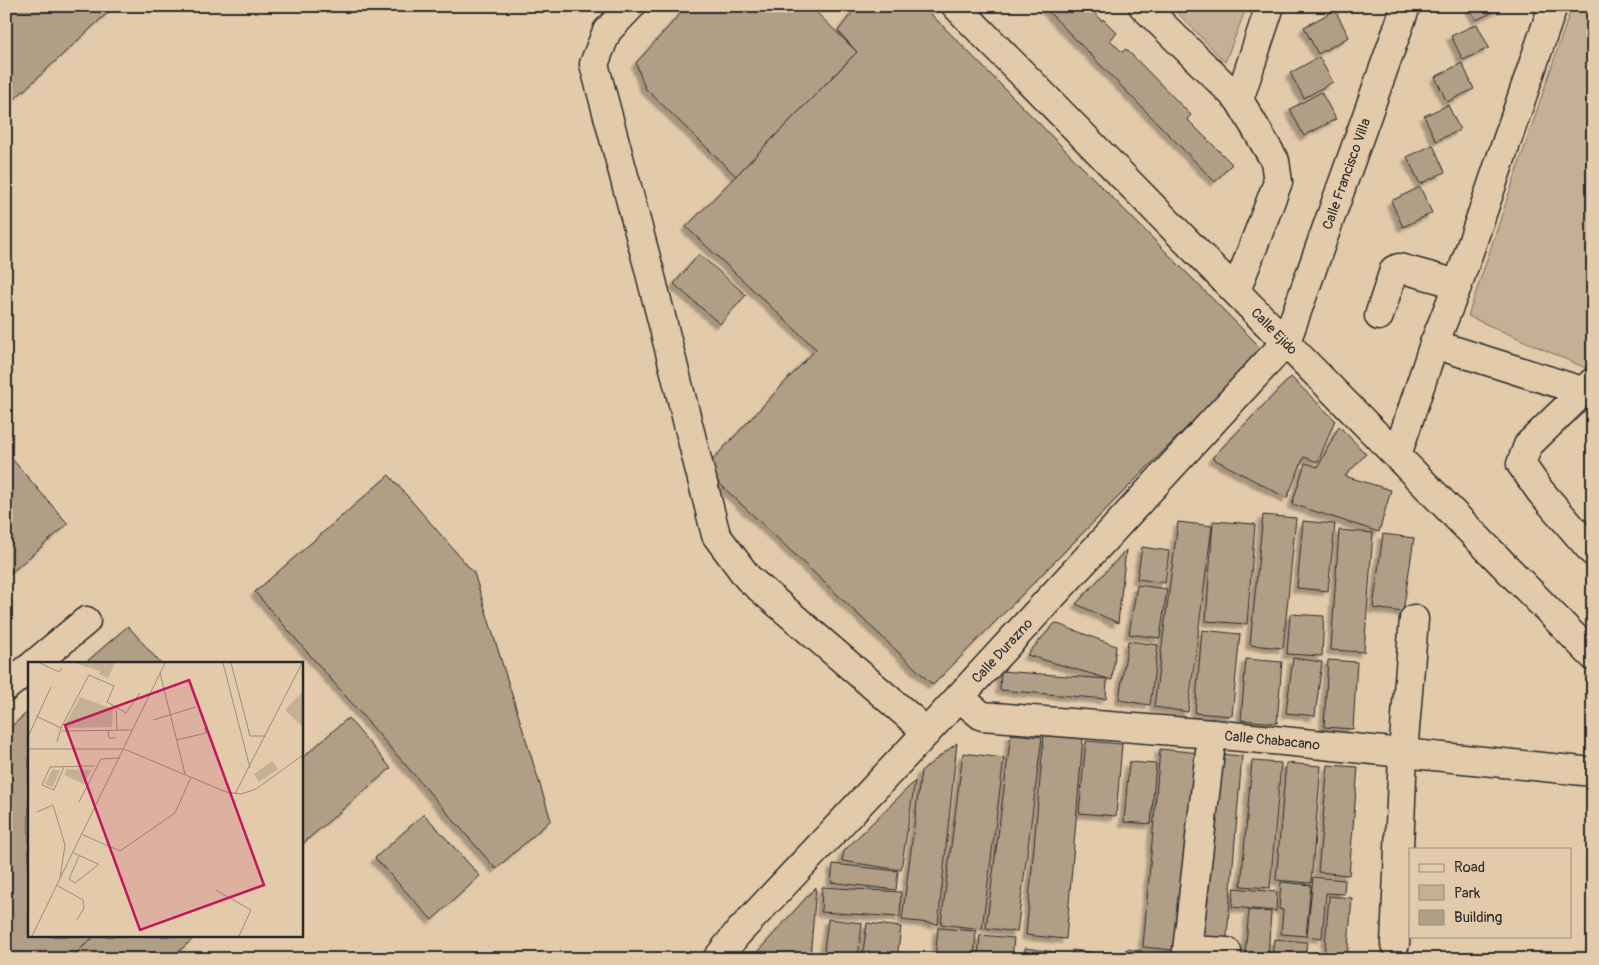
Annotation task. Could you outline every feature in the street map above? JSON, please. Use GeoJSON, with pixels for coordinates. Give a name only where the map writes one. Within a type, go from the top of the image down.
{"type":"FeatureCollection","features":[{"type":"Feature","properties":{"kind":"street"},"geometry":{"type":"LineString","coordinates":[[632,6],[607,31],[594,64],[649,269],[716,536],[748,578],[927,732]]}},
{"type":"Feature","properties":{"kind":"street","name":"Calle Ejido"},"geometry":{"type":"LineString","coordinates":[[956,6],[1593,656]]}},
{"type":"Feature","properties":{"kind":"street"},"geometry":{"type":"LineString","coordinates":[[1143,6],[1239,100],[1275,161],[1278,182],[1236,290]]}},
{"type":"Feature","properties":{"kind":"street"},"geometry":{"type":"LineString","coordinates":[[1239,100],[1270,6]]}},
{"type":"Feature","properties":{"kind":"street","name":"Calle Francisco Villa"},"geometry":{"type":"LineString","coordinates":[[1286,342],[1406,6]]}},
{"type":"Feature","properties":{"kind":"street"},"geometry":{"type":"LineString","coordinates":[[1397,455],[1434,344],[1458,284],[1553,6]]}},
{"type":"Feature","properties":{"kind":"street"},"geometry":{"type":"LineString","coordinates":[[1379,316],[1394,270],[1398,268],[1458,284]]}},
{"type":"Feature","properties":{"kind":"street","name":"Calle Durazno"},"geometry":{"type":"LineString","coordinates":[[717,959],[736,935],[927,732],[1286,342]]}},
{"type":"Feature","properties":{"kind":"street"},"geometry":{"type":"LineString","coordinates":[[1434,344],[1587,386]]}},
{"type":"Feature","properties":{"kind":"street"},"geometry":{"type":"LineString","coordinates":[[1587,386],[1528,444],[1521,464],[1540,491],[1593,552]]}},
{"type":"Feature","properties":{"kind":"street"},"geometry":{"type":"LineString","coordinates":[[1395,944],[1402,753],[1414,619]]}},
{"type":"Feature","properties":{"kind":"street"},"geometry":{"type":"LineString","coordinates":[[36,662],[86,621]]}},
{"type":"Feature","properties":{"kind":"street"},"geometry":{"type":"LineString","coordinates":[[6,687],[28,669]]}},
{"type":"Feature","properties":{"kind":"street","name":"Calle Chabacano"},"geometry":{"type":"LineString","coordinates":[[959,697],[982,716],[1212,734],[1593,772]]}},
{"type":"Feature","properties":{"kind":"street"},"geometry":{"type":"LineString","coordinates":[[1212,734],[1187,950],[1228,952]]}},
{"type":"Feature","properties":{"kind":"green space"},"geometry":{"type":"Polygon","coordinates":[[[1171,6],[1247,6],[1225,62],[1171,6]]]}},
{"type":"Feature","properties":{"kind":"green space"},"geometry":{"type":"Polygon","coordinates":[[[1572,6],[1593,6],[1593,366],[1590,370],[1468,316],[1572,6]]]}},
{"type":"Feature","properties":{"kind":"building"},"geometry":{"type":"Polygon","coordinates":[[[6,6],[115,6],[6,107],[6,6]]]}},
{"type":"Feature","properties":{"kind":"building"},"geometry":{"type":"Polygon","coordinates":[[[687,6],[810,6],[857,52],[736,176],[645,88],[636,63],[687,6]]]}},
{"type":"Feature","properties":{"kind":"building"},"geometry":{"type":"Polygon","coordinates":[[[857,6],[923,6],[1263,350],[933,685],[704,469],[816,349],[686,227],[857,52],[838,31],[857,6]]]}},
{"type":"Feature","properties":{"kind":"building"},"geometry":{"type":"Polygon","coordinates":[[[1043,6],[1088,6],[1117,33],[1110,40],[1122,52],[1126,49],[1191,115],[1187,119],[1232,164],[1215,182],[1043,6]]]}},
{"type":"Feature","properties":{"kind":"building"},"geometry":{"type":"Polygon","coordinates":[[[1469,6],[1504,6],[1504,7],[1476,20],[1469,6]]]}},
{"type":"Feature","properties":{"kind":"building"},"geometry":{"type":"Polygon","coordinates":[[[1335,10],[1349,37],[1318,54],[1304,27],[1335,10]]]}},
{"type":"Feature","properties":{"kind":"building"},"geometry":{"type":"Polygon","coordinates":[[[1477,24],[1489,48],[1463,60],[1451,36],[1477,24]]]}},
{"type":"Feature","properties":{"kind":"building"},"geometry":{"type":"Polygon","coordinates":[[[1319,57],[1333,82],[1304,98],[1290,73],[1319,57]]]}},
{"type":"Feature","properties":{"kind":"building"},"geometry":{"type":"Polygon","coordinates":[[[1462,63],[1474,89],[1447,102],[1435,77],[1462,63]]]}},
{"type":"Feature","properties":{"kind":"building"},"geometry":{"type":"Polygon","coordinates":[[[1321,92],[1336,119],[1304,136],[1290,109],[1321,92]]]}},
{"type":"Feature","properties":{"kind":"building"},"geometry":{"type":"Polygon","coordinates":[[[1448,105],[1460,130],[1436,141],[1424,116],[1448,105]]]}},
{"type":"Feature","properties":{"kind":"building"},"geometry":{"type":"Polygon","coordinates":[[[1433,145],[1445,172],[1420,184],[1407,157],[1433,145]]]}},
{"type":"Feature","properties":{"kind":"building"},"geometry":{"type":"Polygon","coordinates":[[[1420,187],[1432,213],[1403,227],[1391,201],[1420,187]]]}},
{"type":"Feature","properties":{"kind":"building"},"geometry":{"type":"Polygon","coordinates":[[[699,254],[746,295],[720,324],[674,284],[699,254]]]}},
{"type":"Feature","properties":{"kind":"building"},"geometry":{"type":"Polygon","coordinates":[[[1291,377],[1335,420],[1318,462],[1304,457],[1287,498],[1212,458],[1291,377]]]}},
{"type":"Feature","properties":{"kind":"building"},"geometry":{"type":"Polygon","coordinates":[[[1339,426],[1366,454],[1345,476],[1391,490],[1379,532],[1292,504],[1305,463],[1318,467],[1339,426]]]}},
{"type":"Feature","properties":{"kind":"building"},"geometry":{"type":"Polygon","coordinates":[[[6,452],[68,524],[6,577],[6,452]]]}},
{"type":"Feature","properties":{"kind":"building"},"geometry":{"type":"Polygon","coordinates":[[[389,475],[474,573],[551,820],[496,869],[255,592],[389,475]]]}},
{"type":"Feature","properties":{"kind":"building"},"geometry":{"type":"Polygon","coordinates":[[[1263,515],[1296,518],[1283,648],[1250,645],[1263,515]]]}},
{"type":"Feature","properties":{"kind":"building"},"geometry":{"type":"Polygon","coordinates":[[[1213,521],[1255,524],[1247,624],[1206,621],[1213,521]]]}},
{"type":"Feature","properties":{"kind":"building"},"geometry":{"type":"Polygon","coordinates":[[[1303,521],[1335,524],[1328,591],[1297,588],[1303,521]]]}},
{"type":"Feature","properties":{"kind":"building"},"geometry":{"type":"Polygon","coordinates":[[[1178,522],[1212,526],[1188,712],[1154,707],[1178,522]]]}},
{"type":"Feature","properties":{"kind":"building"},"geometry":{"type":"Polygon","coordinates":[[[1339,530],[1373,533],[1364,652],[1331,650],[1339,530]]]}},
{"type":"Feature","properties":{"kind":"building"},"geometry":{"type":"Polygon","coordinates":[[[1383,534],[1414,538],[1403,612],[1373,608],[1383,534]]]}},
{"type":"Feature","properties":{"kind":"building"},"geometry":{"type":"Polygon","coordinates":[[[1142,547],[1169,551],[1165,583],[1137,579],[1142,547]]]}},
{"type":"Feature","properties":{"kind":"building"},"geometry":{"type":"Polygon","coordinates":[[[1126,550],[1118,623],[1076,604],[1126,550]]]}},
{"type":"Feature","properties":{"kind":"building"},"geometry":{"type":"Polygon","coordinates":[[[1137,585],[1167,589],[1160,638],[1129,634],[1137,585]]]}},
{"type":"Feature","properties":{"kind":"building"},"geometry":{"type":"Polygon","coordinates":[[[1290,614],[1324,616],[1322,656],[1287,654],[1290,614]]]}},
{"type":"Feature","properties":{"kind":"building"},"geometry":{"type":"Polygon","coordinates":[[[1055,623],[1116,646],[1112,680],[1027,655],[1055,623]]]}},
{"type":"Feature","properties":{"kind":"building"},"geometry":{"type":"Polygon","coordinates":[[[128,626],[159,662],[86,662],[128,626]]]}},
{"type":"Feature","properties":{"kind":"building"},"geometry":{"type":"Polygon","coordinates":[[[1202,630],[1240,634],[1232,716],[1195,713],[1202,630]]]}},
{"type":"Feature","properties":{"kind":"building"},"geometry":{"type":"Polygon","coordinates":[[[1128,641],[1158,645],[1150,705],[1119,700],[1128,641]]]}},
{"type":"Feature","properties":{"kind":"building"},"geometry":{"type":"Polygon","coordinates":[[[1293,658],[1322,662],[1315,716],[1286,713],[1293,658]]]}},
{"type":"Feature","properties":{"kind":"building"},"geometry":{"type":"Polygon","coordinates":[[[1246,659],[1282,662],[1277,723],[1241,720],[1246,659]]]}},
{"type":"Feature","properties":{"kind":"building"},"geometry":{"type":"Polygon","coordinates":[[[1328,660],[1357,662],[1353,729],[1324,727],[1328,660]]]}},
{"type":"Feature","properties":{"kind":"building"},"geometry":{"type":"Polygon","coordinates":[[[1001,671],[1107,679],[1106,699],[1000,690],[1001,671]]]}},
{"type":"Feature","properties":{"kind":"building"},"geometry":{"type":"Polygon","coordinates":[[[28,712],[28,938],[93,938],[69,959],[10,959],[6,955],[6,731],[28,712]]]}},
{"type":"Feature","properties":{"kind":"building"},"geometry":{"type":"Polygon","coordinates":[[[348,718],[391,768],[302,844],[302,758],[348,718]]]}},
{"type":"Feature","properties":{"kind":"building"},"geometry":{"type":"Polygon","coordinates":[[[1011,734],[1042,737],[1017,932],[986,928],[1011,734]]]}},
{"type":"Feature","properties":{"kind":"building"},"geometry":{"type":"Polygon","coordinates":[[[1044,735],[1083,738],[1066,939],[1026,935],[1044,735]]]}},
{"type":"Feature","properties":{"kind":"building"},"geometry":{"type":"Polygon","coordinates":[[[1086,741],[1122,744],[1116,816],[1079,813],[1086,741]]]}},
{"type":"Feature","properties":{"kind":"building"},"geometry":{"type":"Polygon","coordinates":[[[957,743],[938,924],[902,920],[921,771],[957,743]]]}},
{"type":"Feature","properties":{"kind":"building"},"geometry":{"type":"Polygon","coordinates":[[[1160,749],[1200,753],[1183,951],[1143,947],[1160,749]]]}},
{"type":"Feature","properties":{"kind":"building"},"geometry":{"type":"Polygon","coordinates":[[[963,753],[1004,758],[982,929],[941,924],[963,753]]]}},
{"type":"Feature","properties":{"kind":"building"},"geometry":{"type":"Polygon","coordinates":[[[1210,753],[1242,756],[1226,948],[1194,946],[1210,753]]]}},
{"type":"Feature","properties":{"kind":"building"},"geometry":{"type":"Polygon","coordinates":[[[1252,761],[1281,763],[1270,888],[1241,886],[1252,761]]]}},
{"type":"Feature","properties":{"kind":"building"},"geometry":{"type":"Polygon","coordinates":[[[1129,762],[1156,764],[1151,824],[1124,822],[1129,762]]]}},
{"type":"Feature","properties":{"kind":"building"},"geometry":{"type":"Polygon","coordinates":[[[1286,763],[1321,766],[1311,883],[1276,880],[1286,763]]]}},
{"type":"Feature","properties":{"kind":"building"},"geometry":{"type":"Polygon","coordinates":[[[1328,765],[1358,767],[1349,875],[1318,872],[1328,765]]]}},
{"type":"Feature","properties":{"kind":"building"},"geometry":{"type":"Polygon","coordinates":[[[915,781],[901,870],[842,861],[844,851],[915,781]]]}},
{"type":"Feature","properties":{"kind":"building"},"geometry":{"type":"Polygon","coordinates":[[[424,814],[480,876],[432,920],[375,858],[424,814]]]}},
{"type":"Feature","properties":{"kind":"building"},"geometry":{"type":"Polygon","coordinates":[[[833,864],[898,871],[896,890],[831,882],[833,864]]]}},
{"type":"Feature","properties":{"kind":"building"},"geometry":{"type":"Polygon","coordinates":[[[1313,877],[1345,880],[1344,894],[1326,893],[1322,938],[1307,936],[1313,877]]]}},
{"type":"Feature","properties":{"kind":"building"},"geometry":{"type":"Polygon","coordinates":[[[1281,882],[1311,885],[1306,936],[1281,934],[1283,910],[1279,909],[1281,882]]]}},
{"type":"Feature","properties":{"kind":"building"},"geometry":{"type":"Polygon","coordinates":[[[816,887],[810,959],[751,959],[816,887]]]}},
{"type":"Feature","properties":{"kind":"building"},"geometry":{"type":"Polygon","coordinates":[[[822,887],[901,892],[900,917],[821,912],[822,887]]]}},
{"type":"Feature","properties":{"kind":"building"},"geometry":{"type":"Polygon","coordinates":[[[1234,888],[1277,892],[1276,911],[1232,907],[1234,888]]]}},
{"type":"Feature","properties":{"kind":"building"},"geometry":{"type":"Polygon","coordinates":[[[1329,896],[1352,898],[1347,959],[1324,959],[1329,896]]]}},
{"type":"Feature","properties":{"kind":"building"},"geometry":{"type":"Polygon","coordinates":[[[1249,910],[1271,912],[1268,957],[1245,955],[1249,910]]]}},
{"type":"Feature","properties":{"kind":"building"},"geometry":{"type":"Polygon","coordinates":[[[828,919],[862,923],[858,959],[823,959],[828,919]]]}},
{"type":"Feature","properties":{"kind":"building"},"geometry":{"type":"Polygon","coordinates":[[[867,923],[901,927],[897,959],[862,959],[867,923]]]}},
{"type":"Feature","properties":{"kind":"building"},"geometry":{"type":"Polygon","coordinates":[[[938,928],[976,931],[974,959],[935,959],[938,928]]]}},
{"type":"Feature","properties":{"kind":"building"},"geometry":{"type":"Polygon","coordinates":[[[980,935],[1014,938],[1012,959],[978,959],[980,935]]]}},
{"type":"Feature","properties":{"kind":"building"},"geometry":{"type":"Polygon","coordinates":[[[93,938],[194,938],[170,959],[69,959],[93,938]]]}},
{"type":"Feature","properties":{"kind":"building"},"geometry":{"type":"Polygon","coordinates":[[[1274,939],[1307,942],[1305,959],[1272,959],[1274,939]]]}},
{"type":"Feature","properties":{"kind":"building"},"geometry":{"type":"Polygon","coordinates":[[[1025,948],[1055,952],[1054,959],[1024,959],[1025,948]]]}},
{"type":"Feature","properties":{"kind":"building"},"geometry":{"type":"Polygon","coordinates":[[[1126,949],[1142,951],[1142,959],[1112,959],[1113,952],[1125,953],[1126,949]]]}},
{"type":"Feature","properties":{"kind":"building"},"geometry":{"type":"Polygon","coordinates":[[[1072,950],[1105,954],[1104,959],[1071,959],[1072,950]]]}},
{"type":"Feature","properties":{"kind":"building"},"geometry":{"type":"Polygon","coordinates":[[[1162,954],[1184,956],[1184,959],[1162,959],[1162,954]]]}}]}
